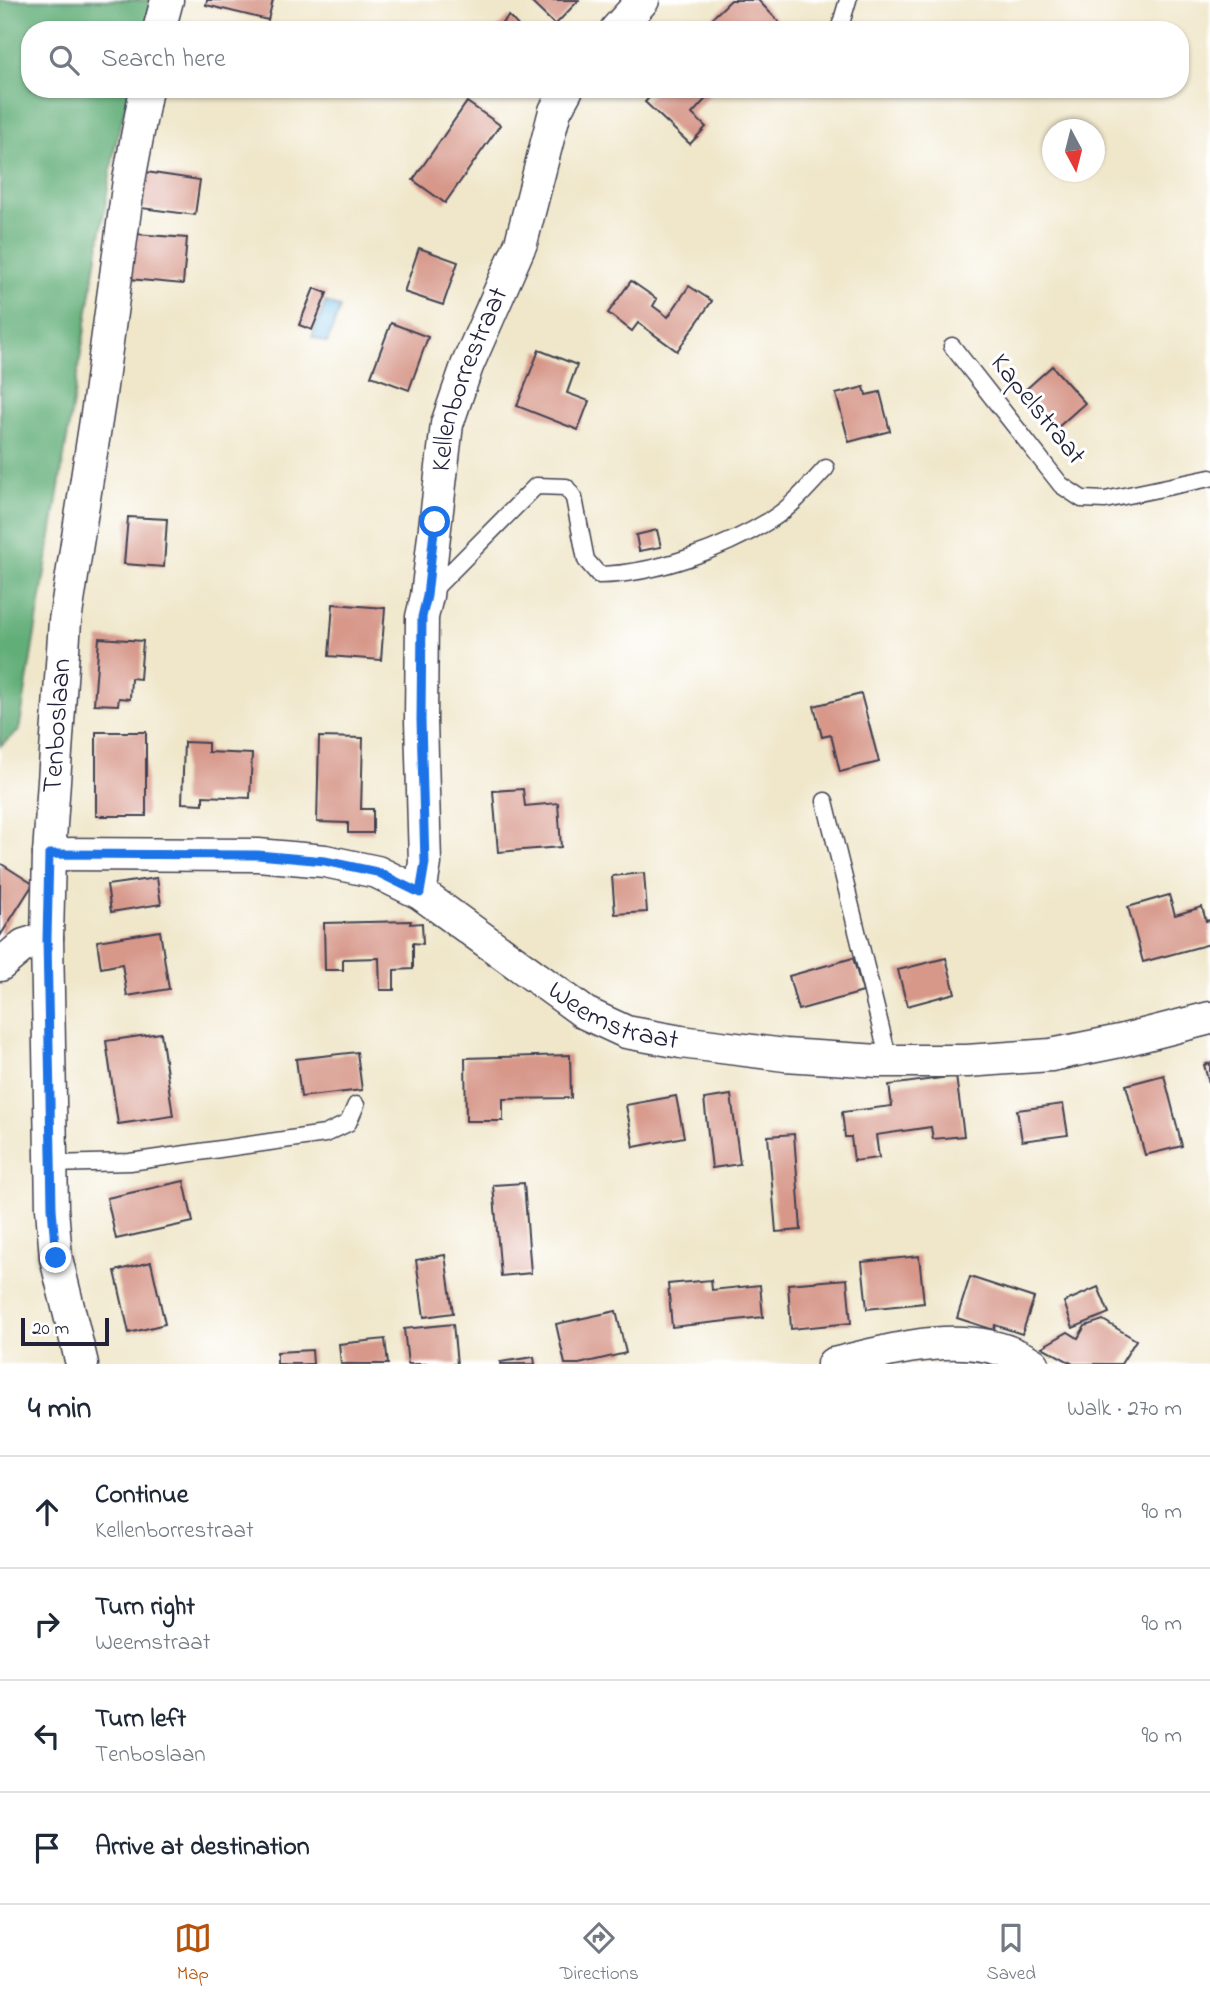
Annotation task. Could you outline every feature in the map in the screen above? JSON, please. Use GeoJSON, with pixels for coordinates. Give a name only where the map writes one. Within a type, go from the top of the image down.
{"type":"FeatureCollection","features":[{"type":"Feature","properties":{"kind":"street"},"geometry":{"type":"LineString","coordinates":[[161,21],[167,0]]}},
{"type":"Feature","properties":{"kind":"street"},"geometry":{"type":"LineString","coordinates":[[624,21],[643,0]]}},
{"type":"Feature","properties":{"kind":"street","name":"Tenboslaan"},"geometry":{"type":"LineString","coordinates":[[82,1364],[56,1258],[51,1164],[47,939],[49,854],[65,621],[129,180],[144,98]]}},
{"type":"Feature","properties":{"kind":"street","name":"Kellenborrestraat"},"geometry":{"type":"LineString","coordinates":[[420,893],[425,863],[421,720],[422,617],[427,596],[447,424],[467,366],[521,243],[555,111],[562,98]]}},
{"type":"Feature","properties":{"kind":"street","name":"Weemstraat"},"geometry":{"type":"LineString","coordinates":[[49,854],[258,855],[325,861],[377,872],[420,893],[586,1013],[626,1032],[681,1042],[785,1055],[889,1061],[967,1061],[1051,1055],[1210,1018]]}},
{"type":"Feature","properties":{"kind":"street"},"geometry":{"type":"LineString","coordinates":[[0,965],[24,945],[47,939]]}},
{"type":"Feature","properties":{"kind":"street"},"geometry":{"type":"LineString","coordinates":[[833,1364],[897,1349],[951,1341],[993,1347],[1033,1364]]}},
{"type":"Feature","properties":{"kind":"lane"},"geometry":{"type":"LineString","coordinates":[[842,21],[848,0]]}},
{"type":"Feature","properties":{"kind":"lane","name":"Kapelstraat"},"geometry":{"type":"LineString","coordinates":[[952,346],[1062,485],[1082,499],[1105,500],[1210,478]]}},
{"type":"Feature","properties":{"kind":"lane"},"geometry":{"type":"LineString","coordinates":[[427,596],[536,486],[566,487],[574,498],[586,560],[599,575],[623,574],[669,565],[724,543],[772,519],[799,498],[826,468]]}},
{"type":"Feature","properties":{"kind":"lane"},"geometry":{"type":"LineString","coordinates":[[825,801],[889,1061]]}},
{"type":"Feature","properties":{"kind":"lane"},"geometry":{"type":"LineString","coordinates":[[51,1164],[130,1162],[325,1134],[348,1123],[356,1105]]}},
{"type":"Feature","properties":{"kind":"green space"},"geometry":{"type":"Polygon","coordinates":[[[0,0],[155,0],[149,21],[21,21],[21,98],[128,98],[115,146],[19,731],[0,746],[0,0]]]}},
{"type":"Feature","properties":{"kind":"water"},"geometry":{"type":"Polygon","coordinates":[[[326,302],[340,308],[327,343],[312,337],[326,302]]]}},
{"type":"Feature","properties":{"kind":"building"},"geometry":{"type":"Polygon","coordinates":[[[207,0],[273,0],[268,20],[206,5],[207,0]]]}},
{"type":"Feature","properties":{"kind":"building"},"geometry":{"type":"Polygon","coordinates":[[[529,0],[579,0],[559,21],[551,21],[529,0]]]}},
{"type":"Feature","properties":{"kind":"building"},"geometry":{"type":"Polygon","coordinates":[[[731,0],[758,0],[778,21],[709,21],[731,0]]]}},
{"type":"Feature","properties":{"kind":"building"},"geometry":{"type":"Polygon","coordinates":[[[649,98],[706,98],[692,114],[706,127],[690,144],[645,102],[649,98]]]}},
{"type":"Feature","properties":{"kind":"building"},"geometry":{"type":"Polygon","coordinates":[[[467,102],[500,125],[445,203],[413,180],[467,102]]]}},
{"type":"Feature","properties":{"kind":"building"},"geometry":{"type":"Polygon","coordinates":[[[146,172],[200,180],[195,215],[141,208],[146,172]]]}},
{"type":"Feature","properties":{"kind":"building"},"geometry":{"type":"Polygon","coordinates":[[[135,234],[187,238],[183,284],[130,279],[135,234]]]}},
{"type":"Feature","properties":{"kind":"building"},"geometry":{"type":"Polygon","coordinates":[[[419,248],[458,262],[443,305],[404,292],[419,248]]]}},
{"type":"Feature","properties":{"kind":"building"},"geometry":{"type":"Polygon","coordinates":[[[631,281],[657,299],[653,306],[668,317],[689,286],[712,301],[677,351],[638,323],[632,331],[608,313],[631,281]]]}},
{"type":"Feature","properties":{"kind":"building"},"geometry":{"type":"Polygon","coordinates":[[[314,288],[327,293],[312,330],[299,325],[314,288]]]}},
{"type":"Feature","properties":{"kind":"building"},"geometry":{"type":"Polygon","coordinates":[[[391,323],[428,337],[409,390],[371,376],[391,323]]]}},
{"type":"Feature","properties":{"kind":"building"},"geometry":{"type":"Polygon","coordinates":[[[539,350],[577,365],[567,393],[589,401],[578,430],[517,406],[539,350]]]}},
{"type":"Feature","properties":{"kind":"building"},"geometry":{"type":"Polygon","coordinates":[[[1052,366],[1085,403],[1057,428],[1024,391],[1052,366]]]}},
{"type":"Feature","properties":{"kind":"building"},"geometry":{"type":"Polygon","coordinates":[[[864,387],[866,395],[880,392],[890,431],[849,442],[836,394],[864,387]]]}},
{"type":"Feature","properties":{"kind":"building"},"geometry":{"type":"Polygon","coordinates":[[[128,517],[167,519],[164,567],[124,564],[128,517]]]}},
{"type":"Feature","properties":{"kind":"building"},"geometry":{"type":"Polygon","coordinates":[[[657,530],[661,547],[639,551],[636,535],[657,530]]]}},
{"type":"Feature","properties":{"kind":"building"},"geometry":{"type":"Polygon","coordinates":[[[333,604],[385,608],[381,660],[329,656],[333,604]]]}},
{"type":"Feature","properties":{"kind":"building"},"geometry":{"type":"Polygon","coordinates":[[[99,638],[143,641],[140,679],[131,678],[130,699],[119,698],[118,705],[94,704],[99,638]]]}},
{"type":"Feature","properties":{"kind":"building"},"geometry":{"type":"Polygon","coordinates":[[[861,694],[879,762],[840,772],[831,735],[822,737],[814,706],[861,694]]]}},
{"type":"Feature","properties":{"kind":"building"},"geometry":{"type":"Polygon","coordinates":[[[96,732],[146,732],[146,816],[96,816],[96,732]]]}},
{"type":"Feature","properties":{"kind":"building"},"geometry":{"type":"Polygon","coordinates":[[[319,737],[363,738],[361,809],[373,809],[373,833],[348,833],[348,823],[317,822],[319,737]]]}},
{"type":"Feature","properties":{"kind":"building"},"geometry":{"type":"Polygon","coordinates":[[[184,742],[208,743],[208,752],[252,754],[250,798],[203,796],[203,804],[182,803],[184,742]]]}},
{"type":"Feature","properties":{"kind":"building"},"geometry":{"type":"Polygon","coordinates":[[[523,789],[525,806],[558,803],[561,847],[498,852],[493,791],[523,789]]]}},
{"type":"Feature","properties":{"kind":"building"},"geometry":{"type":"Polygon","coordinates":[[[0,863],[33,884],[0,936],[0,863]]]}},
{"type":"Feature","properties":{"kind":"building"},"geometry":{"type":"Polygon","coordinates":[[[644,873],[647,912],[615,914],[612,876],[644,873]]]}},
{"type":"Feature","properties":{"kind":"building"},"geometry":{"type":"Polygon","coordinates":[[[157,878],[161,904],[111,912],[107,885],[157,878]]]}},
{"type":"Feature","properties":{"kind":"building"},"geometry":{"type":"Polygon","coordinates":[[[1169,895],[1175,915],[1202,907],[1206,921],[1210,920],[1210,944],[1143,962],[1128,907],[1169,895]]]}},
{"type":"Feature","properties":{"kind":"building"},"geometry":{"type":"Polygon","coordinates":[[[411,921],[410,924],[422,923],[423,944],[413,943],[413,969],[394,970],[394,990],[380,990],[379,958],[343,959],[343,970],[325,970],[324,923],[411,921]]]}},
{"type":"Feature","properties":{"kind":"building"},"geometry":{"type":"Polygon","coordinates":[[[160,931],[169,989],[127,996],[122,964],[101,968],[97,941],[160,931]]]}},
{"type":"Feature","properties":{"kind":"building"},"geometry":{"type":"Polygon","coordinates":[[[853,958],[863,992],[798,1010],[789,976],[853,958]]]}},
{"type":"Feature","properties":{"kind":"building"},"geometry":{"type":"Polygon","coordinates":[[[946,958],[955,993],[907,1006],[898,970],[946,958]]]}},
{"type":"Feature","properties":{"kind":"building"},"geometry":{"type":"Polygon","coordinates":[[[161,1033],[173,1116],[118,1124],[106,1041],[161,1033]]]}},
{"type":"Feature","properties":{"kind":"building"},"geometry":{"type":"Polygon","coordinates":[[[357,1052],[362,1090],[301,1097],[296,1059],[357,1052]]]}},
{"type":"Feature","properties":{"kind":"building"},"geometry":{"type":"Polygon","coordinates":[[[570,1055],[571,1098],[503,1099],[503,1121],[466,1121],[465,1058],[570,1055]]]}},
{"type":"Feature","properties":{"kind":"building"},"geometry":{"type":"Polygon","coordinates":[[[1210,1063],[1210,1083],[1209,1083],[1204,1065],[1210,1063]]]}},
{"type":"Feature","properties":{"kind":"building"},"geometry":{"type":"Polygon","coordinates":[[[1164,1075],[1182,1146],[1145,1155],[1126,1085],[1164,1075]]]}},
{"type":"Feature","properties":{"kind":"building"},"geometry":{"type":"Polygon","coordinates":[[[956,1076],[964,1136],[933,1139],[931,1127],[876,1135],[879,1158],[854,1161],[851,1137],[845,1137],[842,1112],[892,1106],[889,1085],[956,1076]]]}},
{"type":"Feature","properties":{"kind":"building"},"geometry":{"type":"Polygon","coordinates":[[[731,1095],[740,1164],[712,1168],[704,1099],[731,1095]]]}},
{"type":"Feature","properties":{"kind":"building"},"geometry":{"type":"Polygon","coordinates":[[[676,1096],[684,1137],[634,1147],[626,1105],[676,1096]]]}},
{"type":"Feature","properties":{"kind":"building"},"geometry":{"type":"Polygon","coordinates":[[[1063,1104],[1068,1135],[1022,1141],[1017,1110],[1063,1104]]]}},
{"type":"Feature","properties":{"kind":"building"},"geometry":{"type":"Polygon","coordinates":[[[794,1134],[801,1230],[776,1232],[768,1136],[794,1134]]]}},
{"type":"Feature","properties":{"kind":"building"},"geometry":{"type":"Polygon","coordinates":[[[184,1181],[193,1222],[116,1239],[107,1198],[184,1181]]]}},
{"type":"Feature","properties":{"kind":"building"},"geometry":{"type":"Polygon","coordinates":[[[524,1183],[531,1273],[501,1276],[493,1185],[524,1183]]]}},
{"type":"Feature","properties":{"kind":"building"},"geometry":{"type":"Polygon","coordinates":[[[445,1255],[453,1313],[424,1317],[416,1260],[445,1255]]]}},
{"type":"Feature","properties":{"kind":"building"},"geometry":{"type":"Polygon","coordinates":[[[919,1256],[924,1303],[867,1309],[862,1262],[919,1256]]]}},
{"type":"Feature","properties":{"kind":"building"},"geometry":{"type":"Polygon","coordinates":[[[151,1262],[165,1324],[129,1333],[115,1271],[151,1262]]]}},
{"type":"Feature","properties":{"kind":"building"},"geometry":{"type":"Polygon","coordinates":[[[970,1277],[1034,1298],[1022,1334],[995,1325],[994,1330],[957,1318],[970,1277]]]}},
{"type":"Feature","properties":{"kind":"building"},"geometry":{"type":"Polygon","coordinates":[[[847,1279],[851,1323],[791,1329],[788,1284],[847,1279]]]}},
{"type":"Feature","properties":{"kind":"building"},"geometry":{"type":"Polygon","coordinates":[[[711,1280],[712,1290],[760,1285],[763,1317],[672,1327],[668,1284],[711,1280]]]}},
{"type":"Feature","properties":{"kind":"building"},"geometry":{"type":"Polygon","coordinates":[[[1098,1287],[1109,1313],[1073,1328],[1064,1302],[1098,1287]]]}},
{"type":"Feature","properties":{"kind":"building"},"geometry":{"type":"Polygon","coordinates":[[[616,1311],[626,1353],[579,1364],[565,1364],[556,1324],[616,1311]]]}},
{"type":"Feature","properties":{"kind":"building"},"geometry":{"type":"Polygon","coordinates":[[[1103,1320],[1136,1340],[1121,1364],[1073,1364],[1042,1347],[1068,1332],[1078,1338],[1085,1326],[1103,1320]]]}},
{"type":"Feature","properties":{"kind":"building"},"geometry":{"type":"Polygon","coordinates":[[[453,1324],[457,1364],[408,1364],[404,1329],[453,1324]]]}},
{"type":"Feature","properties":{"kind":"building"},"geometry":{"type":"Polygon","coordinates":[[[385,1339],[388,1364],[341,1364],[339,1344],[385,1339]]]}},
{"type":"Feature","properties":{"kind":"building"},"geometry":{"type":"Polygon","coordinates":[[[312,1350],[313,1364],[277,1364],[277,1352],[312,1350]]]}},
{"type":"Feature","properties":{"kind":"building"},"geometry":{"type":"Polygon","coordinates":[[[534,1357],[535,1364],[500,1364],[500,1362],[534,1357]]]}},
{"type":"Feature","properties":{"kind":"route"},"geometry":{"type":"LineString","coordinates":[[56,1258],[52,1208],[47,939],[49,854],[258,855],[325,861],[377,872],[420,893],[425,863],[421,720],[422,617],[427,596],[435,522]]}}]}
